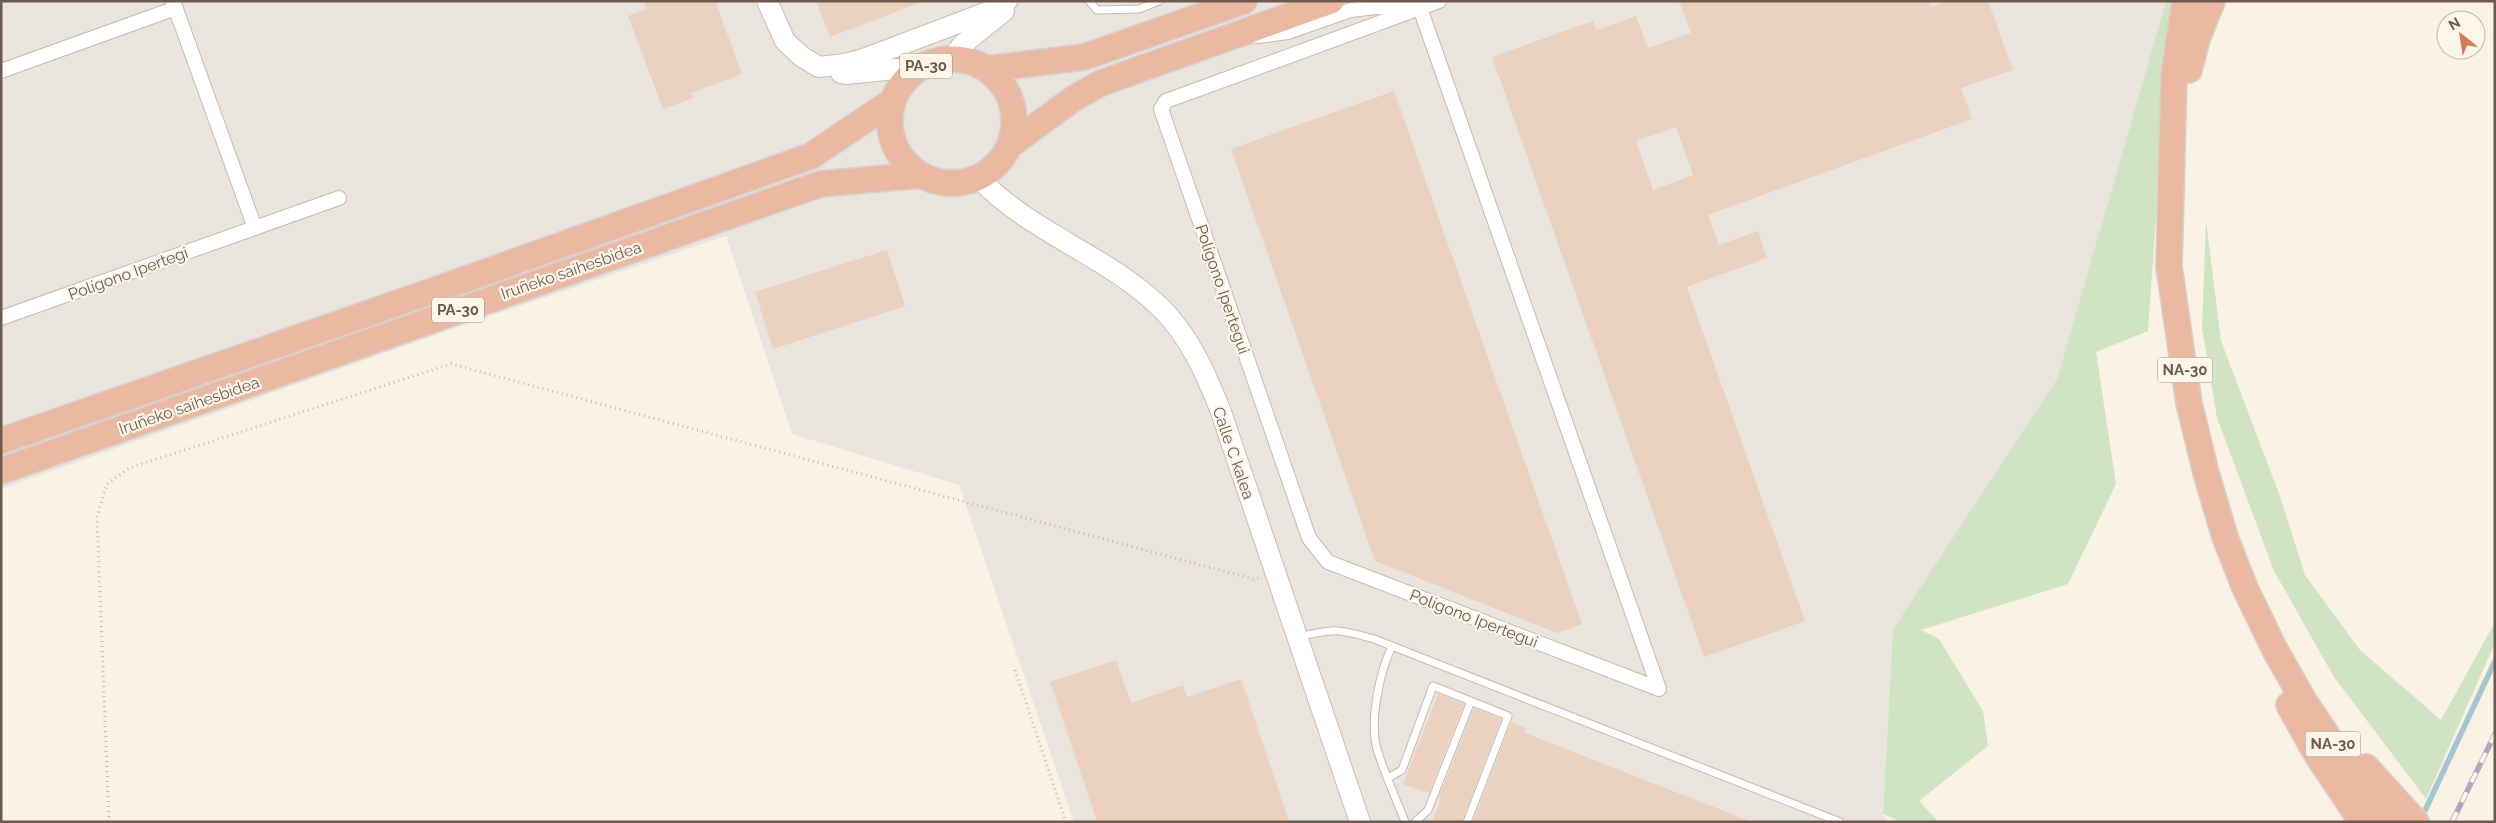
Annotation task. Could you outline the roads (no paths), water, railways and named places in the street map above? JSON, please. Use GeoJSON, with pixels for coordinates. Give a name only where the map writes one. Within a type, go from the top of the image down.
{"type":"FeatureCollection","features":[{"type":"Feature","properties":{"kind":"highway","name":"PA-30"},"geometry":{"type":"LineString","coordinates":[[986,69],[1084,57],[1244,1]]}},
{"type":"Feature","properties":{"kind":"highway","name":"PA-30"},"geometry":{"type":"LineString","coordinates":[[1010,145],[1073,99],[1101,84],[1331,1]]}},
{"type":"Feature","properties":{"kind":"highway","name":"NA-30"},"geometry":{"type":"LineString","coordinates":[[2185,1],[2174,76],[2170,267],[2189,403],[2206,474],[2225,537],[2245,588],[2275,650],[2304,701],[2359,786],[2389,822]]}},
{"type":"Feature","properties":{"kind":"highway","name":"NA-30"},"geometry":{"type":"LineString","coordinates":[[2172,143],[2197,39],[2212,1]]}},
{"type":"Feature","properties":{"kind":"highway","name":"PA-30"},"geometry":{"type":"LineString","coordinates":[[952,59],[970,62],[986,69],[1002,84],[1012,103],[1014,124],[1010,145],[992,169],[979,178],[960,183],[939,182],[921,175],[904,161],[894,143],[890,122],[893,101],[902,84],[916,71],[933,62],[952,59]]}},
{"type":"Feature","properties":{"kind":"highway","name":"Iruñeko saihesbidea"},"geometry":{"type":"LineString","coordinates":[[1,441],[450,285],[811,156],[893,101]]}},
{"type":"Feature","properties":{"kind":"highway","name":"Iruñeko saihesbidea"},"geometry":{"type":"LineString","coordinates":[[1,471],[820,184],[921,175]]}},
{"type":"Feature","properties":{"kind":"highway"},"geometry":{"type":"LineString","coordinates":[[2245,588],[2266,662],[2317,755],[2359,786],[2416,822]]}},
{"type":"Feature","properties":{"kind":"highway"},"geometry":{"type":"LineString","coordinates":[[2359,786],[2362,822]]}},
{"type":"Feature","properties":{"kind":"street"},"geometry":{"type":"LineString","coordinates":[[767,1],[785,41],[802,56],[820,67],[846,74],[896,69],[916,71]]}},
{"type":"Feature","properties":{"kind":"street"},"geometry":{"type":"LineString","coordinates":[[820,67],[845,64],[866,58],[990,11],[1009,1]]}},
{"type":"Feature","properties":{"kind":"street"},"geometry":{"type":"LineString","coordinates":[[952,59],[962,45],[998,16],[1009,1]]}},
{"type":"Feature","properties":{"kind":"street"},"geometry":{"type":"LineString","coordinates":[[1213,43],[1288,32],[1352,10],[1420,8],[1439,1]]}},
{"type":"Feature","properties":{"kind":"street"},"geometry":{"type":"LineString","coordinates":[[1,71],[174,4],[255,228]]}},
{"type":"Feature","properties":{"kind":"street","name":"Polígono Ipertegui"},"geometry":{"type":"LineString","coordinates":[[1420,8],[1629,605],[1659,689],[1328,562],[1310,538],[1161,109],[1166,101],[1420,8]]}},
{"type":"Feature","properties":{"kind":"street","name":"Calle C kalea"},"geometry":{"type":"LineString","coordinates":[[979,178],[997,197],[1025,217],[1124,278],[1161,308],[1186,338],[1205,370],[1221,412],[1296,638],[1360,822]]}},
{"type":"Feature","properties":{"kind":"street","name":"Polígono Ipertegi"},"geometry":{"type":"LineString","coordinates":[[1,318],[339,198]]}},
{"type":"Feature","properties":{"kind":"lane"},"geometry":{"type":"LineString","coordinates":[[1089,1],[1097,10],[1139,9],[1159,1]]}},
{"type":"Feature","properties":{"kind":"lane"},"geometry":{"type":"LineString","coordinates":[[1296,638],[1325,630],[1340,629],[1392,646],[1840,822]]}},
{"type":"Feature","properties":{"kind":"lane"},"geometry":{"type":"LineString","coordinates":[[1392,646],[1379,686],[1375,717],[1377,747],[1405,822]]}},
{"type":"Feature","properties":{"kind":"lane"},"geometry":{"type":"LineString","coordinates":[[1388,778],[1402,770],[1433,686],[1508,716],[1467,822]]}},
{"type":"Feature","properties":{"kind":"lane"},"geometry":{"type":"LineString","coordinates":[[1415,822],[1428,810],[1471,700]]}},
{"type":"Feature","properties":{"kind":"waterway"},"geometry":{"type":"LineString","coordinates":[[2422,817],[2495,661]]}},
{"type":"Feature","properties":{"kind":"railway"},"geometry":{"type":"LineString","coordinates":[[2452,822],[2495,734]]}}]}
